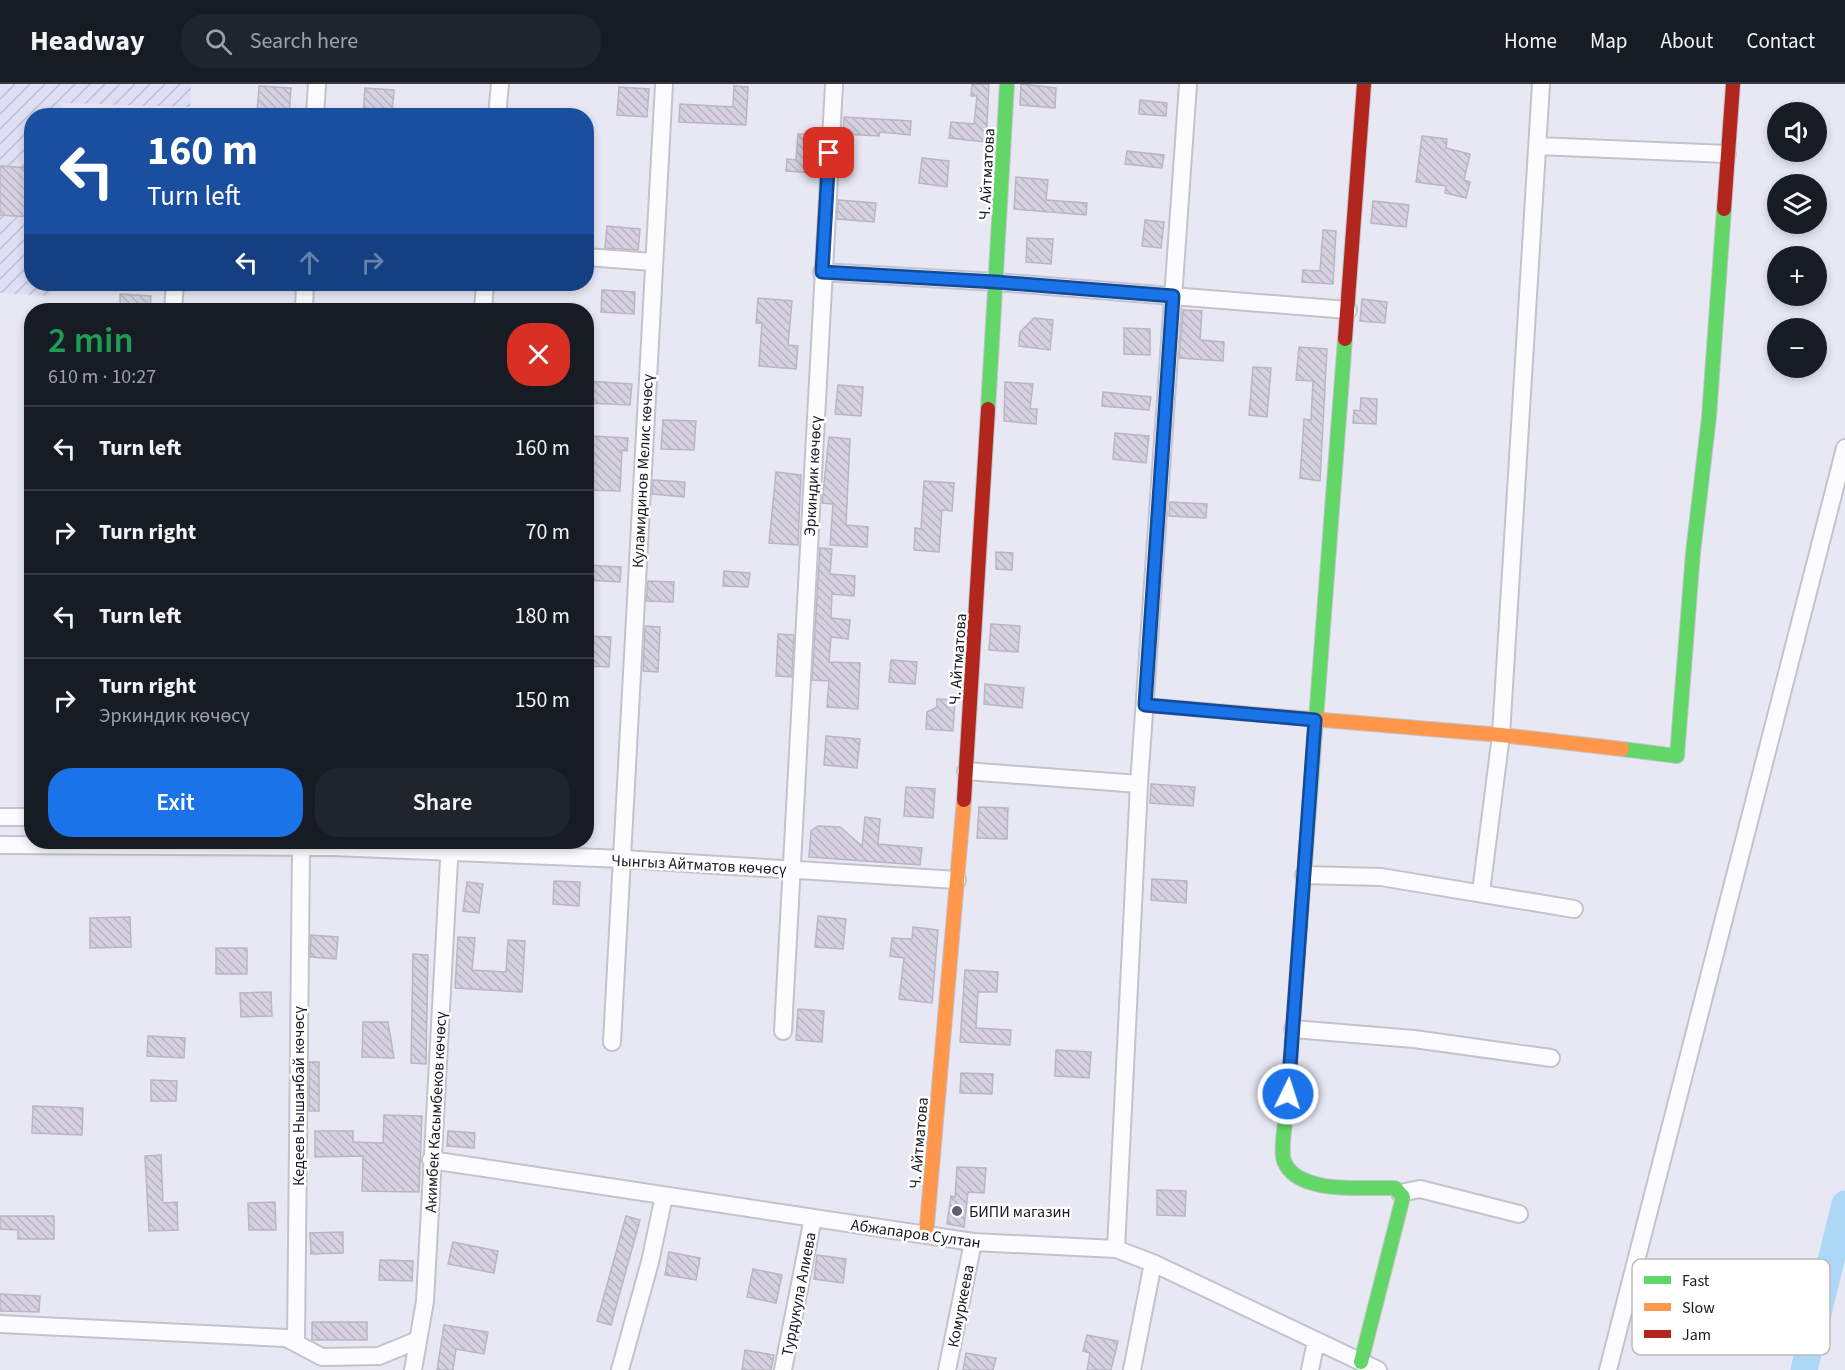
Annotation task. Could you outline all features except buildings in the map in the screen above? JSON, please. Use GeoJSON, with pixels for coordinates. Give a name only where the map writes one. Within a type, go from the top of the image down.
{"type":"FeatureCollection","features":[{"type":"Feature","properties":{"kind":"street"},"geometry":{"type":"LineString","coordinates":[[316,108],[317,84]]}},
{"type":"Feature","properties":{"kind":"street"},"geometry":{"type":"LineString","coordinates":[[498,108],[500,84]]}},
{"type":"Feature","properties":{"kind":"street","name":"Куламидинов Мелис көчөсү"},"geometry":{"type":"LineString","coordinates":[[612,1042],[664,84]]}},
{"type":"Feature","properties":{"kind":"street","name":"Эркиндик көчөсү"},"geometry":{"type":"LineString","coordinates":[[783,1031],[822,272],[834,84]]}},
{"type":"Feature","properties":{"kind":"street","name":"Ч. Айтматова"},"geometry":{"type":"LineString","coordinates":[[926,1236],[966,771],[1007,84]]}},
{"type":"Feature","properties":{"kind":"street"},"geometry":{"type":"LineString","coordinates":[[1116,1249],[1139,784],[1188,84]]}},
{"type":"Feature","properties":{"kind":"street"},"geometry":{"type":"LineString","coordinates":[[1361,1362],[1403,1197],[1395,1188],[1309,1184],[1293,1176],[1283,1159],[1364,84]]}},
{"type":"Feature","properties":{"kind":"street"},"geometry":{"type":"LineString","coordinates":[[1480,892],[1500,735],[1541,84]]}},
{"type":"Feature","properties":{"kind":"street"},"geometry":{"type":"LineString","coordinates":[[1145,705],[1500,735],[1677,756],[1693,553],[1709,417],[1733,84]]}},
{"type":"Feature","properties":{"kind":"street"},"geometry":{"type":"LineString","coordinates":[[1538,146],[1727,154]]}},
{"type":"Feature","properties":{"kind":"street"},"geometry":{"type":"LineString","coordinates":[[594,258],[653,262]]}},
{"type":"Feature","properties":{"kind":"street"},"geometry":{"type":"LineString","coordinates":[[822,272],[996,282],[1348,309]]}},
{"type":"Feature","properties":{"kind":"street"},"geometry":{"type":"LineString","coordinates":[[1637,1259],[1845,448]]}},
{"type":"Feature","properties":{"kind":"street"},"geometry":{"type":"LineString","coordinates":[[966,771],[1139,784]]}},
{"type":"Feature","properties":{"kind":"street"},"geometry":{"type":"LineString","coordinates":[[0,817],[24,817]]}},
{"type":"Feature","properties":{"kind":"street","name":"Чынгыз Айтматов көчөсү"},"geometry":{"type":"LineString","coordinates":[[0,845],[24,845]]}},
{"type":"Feature","properties":{"kind":"street","name":"Кедеев Нышанбай көчөсү"},"geometry":{"type":"LineString","coordinates":[[296,1343],[301,849]]}},
{"type":"Feature","properties":{"kind":"street","name":"Акимбек Касымбеков көчөсү"},"geometry":{"type":"LineString","coordinates":[[412,1370],[425,1301],[450,849]]}},
{"type":"Feature","properties":{"kind":"street","name":"Чынгыз Айтматов көчөсү"},"geometry":{"type":"LineString","coordinates":[[479,849],[957,880]]}},
{"type":"Feature","properties":{"kind":"street"},"geometry":{"type":"LineString","coordinates":[[1304,875],[1381,877],[1574,909]]}},
{"type":"Feature","properties":{"kind":"street"},"geometry":{"type":"LineString","coordinates":[[1293,1029],[1414,1039],[1551,1058]]}},
{"type":"Feature","properties":{"kind":"street","name":"Абжапаров Султан"},"geometry":{"type":"LineString","coordinates":[[432,1160],[926,1236],[973,1242],[1116,1249],[1153,1263],[1378,1370]]}},
{"type":"Feature","properties":{"kind":"street"},"geometry":{"type":"LineString","coordinates":[[1400,1193],[1420,1189],[1519,1214]]}},
{"type":"Feature","properties":{"kind":"street"},"geometry":{"type":"LineString","coordinates":[[620,1370],[650,1262],[664,1196]]}},
{"type":"Feature","properties":{"kind":"street","name":"Турдукула Алиева"},"geometry":{"type":"LineString","coordinates":[[783,1370],[813,1218]]}},
{"type":"Feature","properties":{"kind":"street","name":"Комуркеева"},"geometry":{"type":"LineString","coordinates":[[947,1370],[973,1242]]}},
{"type":"Feature","properties":{"kind":"street"},"geometry":{"type":"LineString","coordinates":[[1132,1370],[1153,1263]]}},
{"type":"Feature","properties":{"kind":"street"},"geometry":{"type":"LineString","coordinates":[[1608,1370],[1632,1277]]}},
{"type":"Feature","properties":{"kind":"street"},"geometry":{"type":"LineString","coordinates":[[0,1324],[286,1338],[322,1357],[379,1356],[418,1340]]}},
{"type":"Feature","properties":{"kind":"street"},"geometry":{"type":"LineString","coordinates":[[1310,1370],[1316,1341]]}},
{"type":"Feature","properties":{"kind":"shaded area"},"geometry":{"type":"Polygon","coordinates":[[[0,84],[191,84],[190,107],[61,103],[61,108],[24,108],[24,291],[51,291],[51,296],[0,293],[0,84]]]}},
{"type":"Feature","properties":{"kind":"waterway"},"geometry":{"type":"LineString","coordinates":[[1830,1265],[1845,1204]]}},
{"type":"Feature","properties":{"kind":"waterway"},"geometry":{"type":"LineString","coordinates":[[1804,1370],[1808,1355]]}},
{"type":"Feature","properties":{"kind":"traffic: fast"},"geometry":{"type":"LineString","coordinates":[[988,409],[1007,84]]}},
{"type":"Feature","properties":{"kind":"traffic: fast"},"geometry":{"type":"LineString","coordinates":[[1622,749],[1677,756],[1693,553],[1709,417],[1724,209]]}},
{"type":"Feature","properties":{"kind":"traffic: fast"},"geometry":{"type":"LineString","coordinates":[[1302,903],[1345,339]]}},
{"type":"Feature","properties":{"kind":"traffic: fast"},"geometry":{"type":"LineString","coordinates":[[1287,1105],[1283,1156],[1291,1172],[1302,1179],[1333,1187],[1395,1188],[1403,1197],[1361,1362]]}},
{"type":"Feature","properties":{"kind":"traffic: slow"},"geometry":{"type":"LineString","coordinates":[[1145,705],[1501,735],[1622,749]]}},
{"type":"Feature","properties":{"kind":"traffic: slow"},"geometry":{"type":"LineString","coordinates":[[926,1236],[964,800]]}},
{"type":"Feature","properties":{"kind":"traffic: jam"},"geometry":{"type":"LineString","coordinates":[[1345,339],[1364,84]]}},
{"type":"Feature","properties":{"kind":"traffic: jam"},"geometry":{"type":"LineString","coordinates":[[1724,209],[1733,84]]}},
{"type":"Feature","properties":{"kind":"traffic: jam"},"geometry":{"type":"LineString","coordinates":[[964,800],[988,409]]}},
{"type":"Feature","properties":{"kind":"traffic: jam"},"geometry":{"type":"LineString","coordinates":[[1287,1105],[1302,903]]}},
{"type":"Feature","properties":{"kind":"place","name":"БИПИ магазин"},"geometry":{"type":"Point","coordinates":[957,1211]}},
{"type":"Feature","properties":{"kind":"route"},"geometry":{"type":"LineString","coordinates":[[829,153],[822,272],[996,282],[1173,296],[1145,705],[1315,720],[1288,1094]]}}]}
